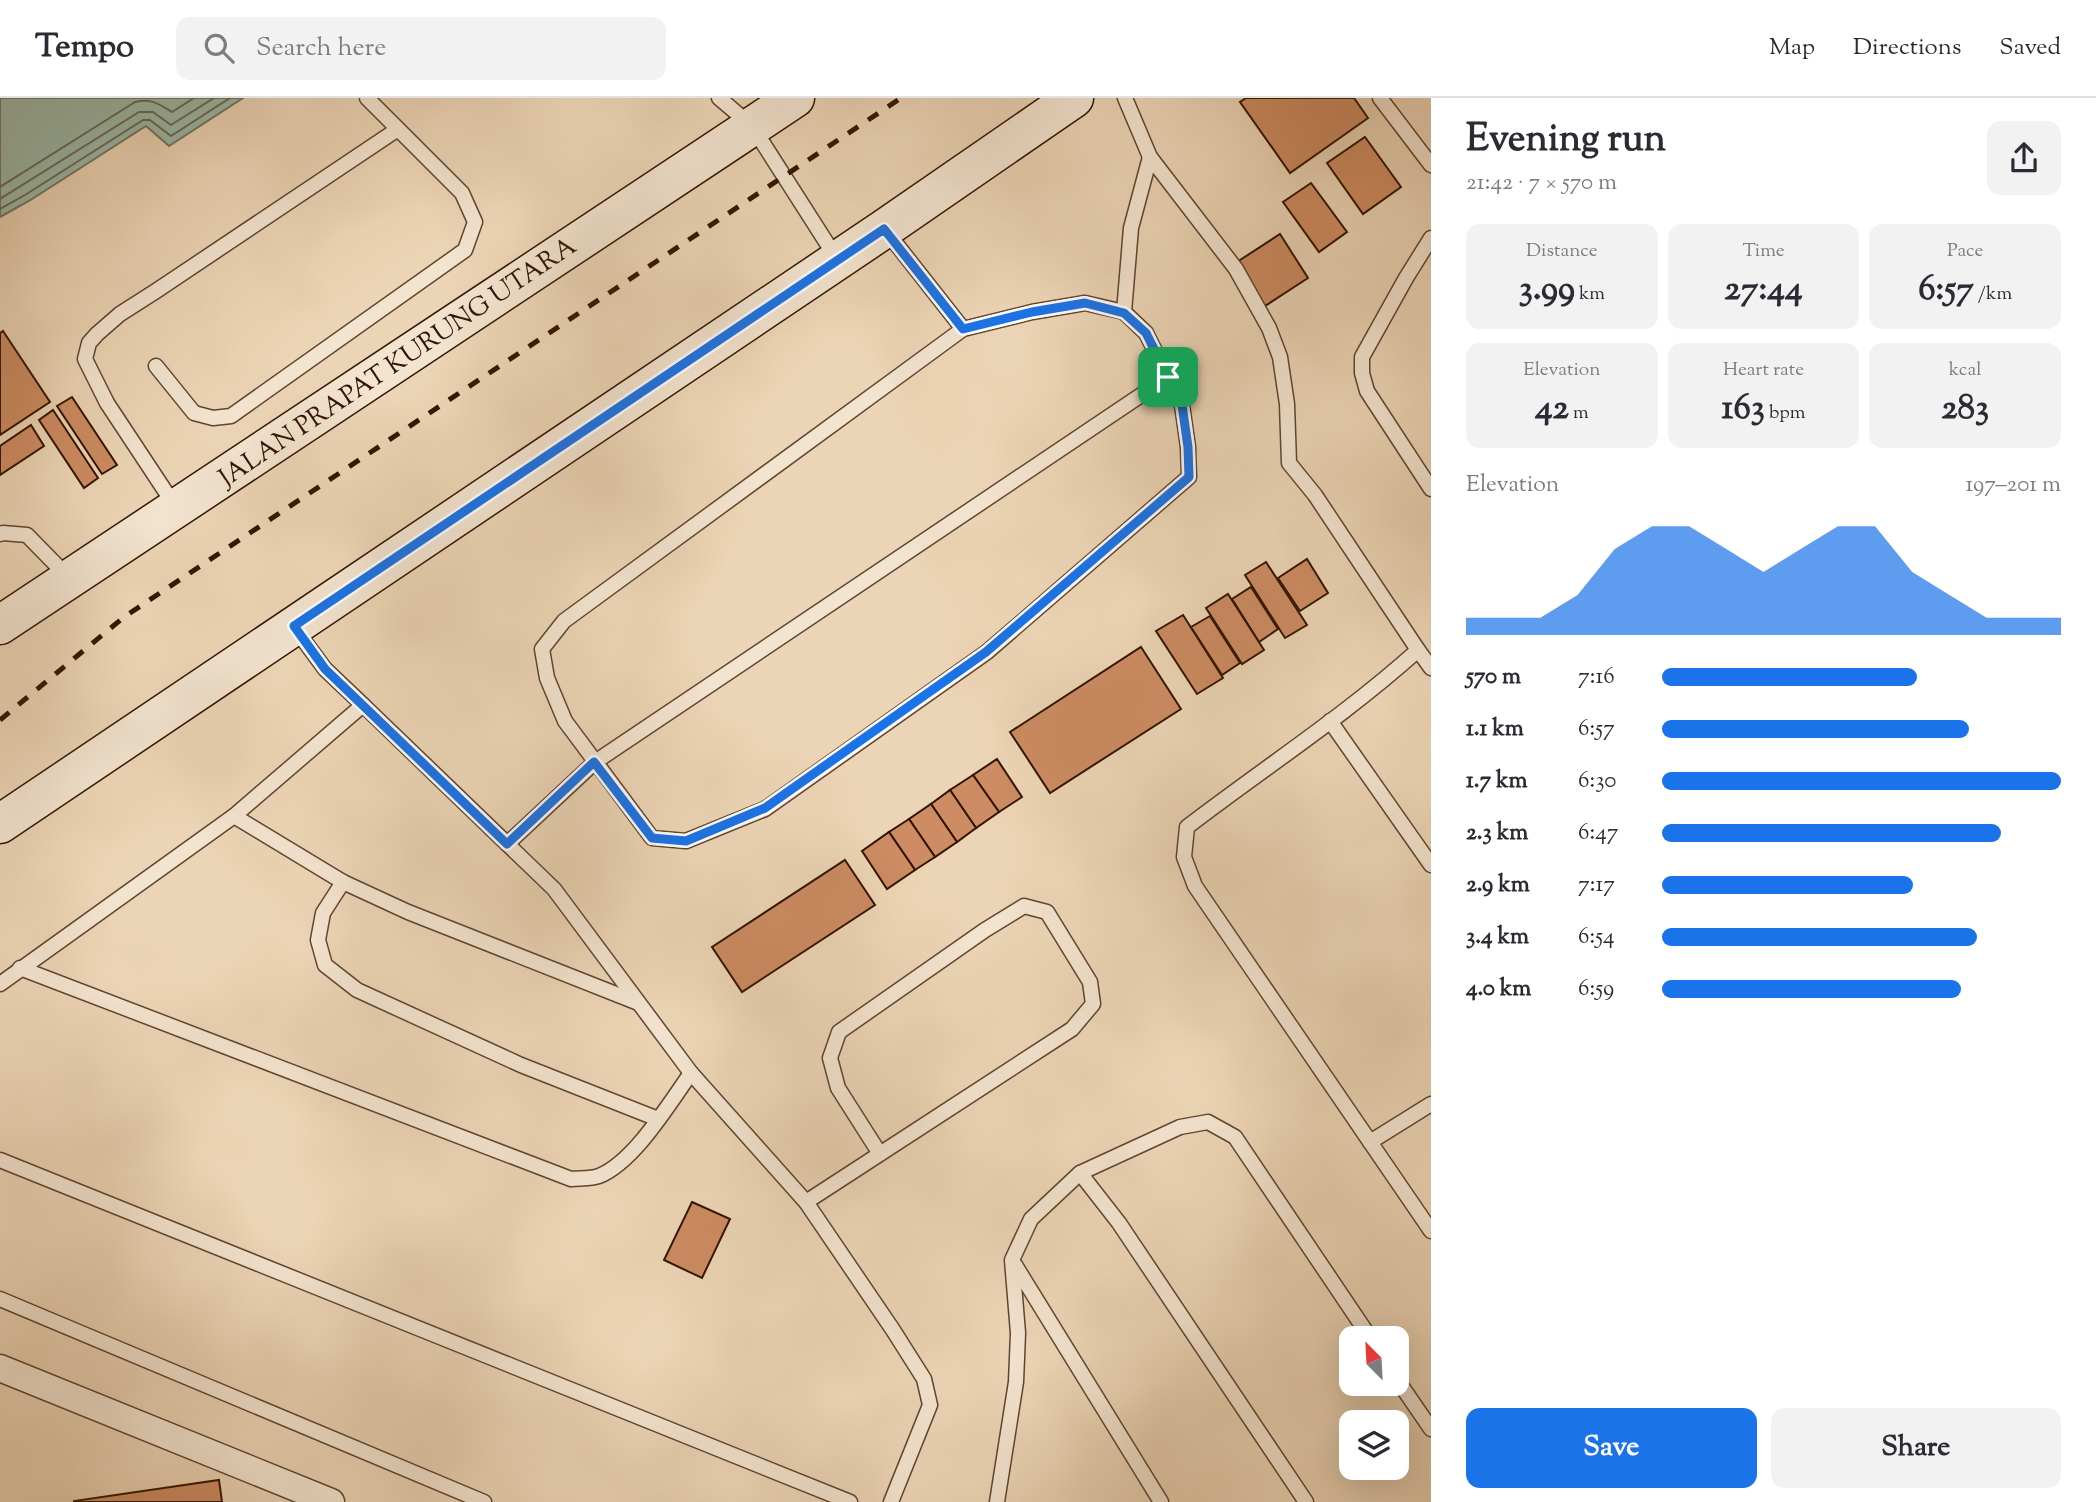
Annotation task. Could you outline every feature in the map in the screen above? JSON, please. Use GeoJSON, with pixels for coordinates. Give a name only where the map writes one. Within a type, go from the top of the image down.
{"type":"FeatureCollection","features":[{"type":"Feature","properties":{"kind":"street","name":"JALAN PRAPAT KURUNG UTARA"},"geometry":{"type":"LineString","coordinates":[[0,625],[795,98]]}},
{"type":"Feature","properties":{"kind":"street"},"geometry":{"type":"LineString","coordinates":[[0,824],[884,229],[1074,98]]}},
{"type":"Feature","properties":{"kind":"street"},"geometry":{"type":"LineString","coordinates":[[0,1368],[331,1502]]}},
{"type":"Feature","properties":{"kind":"lane"},"geometry":{"type":"LineString","coordinates":[[156,366],[194,413],[213,418],[231,415],[465,250],[475,222],[462,193],[367,98]]}},
{"type":"Feature","properties":{"kind":"lane"},"geometry":{"type":"LineString","coordinates":[[719,98],[752,126],[838,260]]}},
{"type":"Feature","properties":{"kind":"lane"},"geometry":{"type":"LineString","coordinates":[[1125,98],[1150,157],[1237,269],[1269,328],[1280,357],[1287,404],[1289,463],[1314,495],[1431,668]]}},
{"type":"Feature","properties":{"kind":"lane"},"geometry":{"type":"LineString","coordinates":[[1380,98],[1431,165]]}},
{"type":"Feature","properties":{"kind":"lane"},"geometry":{"type":"LineString","coordinates":[[176,508],[107,403],[85,359],[89,343],[120,314],[398,129]]}},
{"type":"Feature","properties":{"kind":"lane"},"geometry":{"type":"LineString","coordinates":[[1124,313],[1131,228],[1150,157]]}},
{"type":"Feature","properties":{"kind":"lane"},"geometry":{"type":"LineString","coordinates":[[884,229],[963,329]]}},
{"type":"Feature","properties":{"kind":"lane"},"geometry":{"type":"LineString","coordinates":[[1431,238],[1362,357],[1362,373],[1367,391],[1431,489]]}},
{"type":"Feature","properties":{"kind":"lane"},"geometry":{"type":"LineString","coordinates":[[1085,303],[1124,313],[1146,333],[1182,405],[1189,477],[986,652],[765,808],[686,841],[652,838],[565,721],[547,678],[542,649],[564,621],[963,329],[1032,312],[1085,303]]}},
{"type":"Feature","properties":{"kind":"lane"},"geometry":{"type":"LineString","coordinates":[[507,844],[594,762],[1168,377]]}},
{"type":"Feature","properties":{"kind":"lane"},"geometry":{"type":"LineString","coordinates":[[0,534],[27,536],[69,578]]}},
{"type":"Feature","properties":{"kind":"lane"},"geometry":{"type":"LineString","coordinates":[[294,626],[325,669],[554,889],[691,1073],[806,1202],[924,1379],[930,1405],[891,1502]]}},
{"type":"Feature","properties":{"kind":"lane"},"geometry":{"type":"LineString","coordinates":[[1418,650],[1330,721],[1187,827],[1184,857],[1195,887],[1431,1231]]}},
{"type":"Feature","properties":{"kind":"lane"},"geometry":{"type":"LineString","coordinates":[[0,984],[234,816],[363,705]]}},
{"type":"Feature","properties":{"kind":"lane"},"geometry":{"type":"LineString","coordinates":[[1330,721],[1431,865]]}},
{"type":"Feature","properties":{"kind":"lane"},"geometry":{"type":"LineString","coordinates":[[234,816],[343,882],[408,912],[637,1002]]}},
{"type":"Feature","properties":{"kind":"lane"},"geometry":{"type":"LineString","coordinates":[[343,882],[323,913],[318,940],[325,965],[357,990],[521,1065],[658,1119]]}},
{"type":"Feature","properties":{"kind":"lane"},"geometry":{"type":"LineString","coordinates":[[806,1202],[880,1154],[1072,1029],[1093,1004],[1090,982],[1047,912],[1024,906],[985,930],[839,1032],[830,1058],[838,1088],[880,1154]]}},
{"type":"Feature","properties":{"kind":"lane"},"geometry":{"type":"LineString","coordinates":[[20,968],[571,1179],[597,1177],[623,1162],[691,1073]]}},
{"type":"Feature","properties":{"kind":"lane"},"geometry":{"type":"LineString","coordinates":[[1370,1142],[1431,1104]]}},
{"type":"Feature","properties":{"kind":"lane"},"geometry":{"type":"LineString","coordinates":[[997,1502],[1016,1382],[1018,1333],[1012,1260],[1031,1219],[1080,1173],[1180,1127],[1208,1122],[1235,1137],[1361,1326]]}},
{"type":"Feature","properties":{"kind":"lane"},"geometry":{"type":"LineString","coordinates":[[0,1160],[850,1502]]}},
{"type":"Feature","properties":{"kind":"lane"},"geometry":{"type":"LineString","coordinates":[[1080,1173],[1119,1223],[1306,1502]]}},
{"type":"Feature","properties":{"kind":"lane"},"geometry":{"type":"LineString","coordinates":[[1012,1260],[1161,1502]]}},
{"type":"Feature","properties":{"kind":"lane"},"geometry":{"type":"LineString","coordinates":[[0,1299],[484,1502]]}},
{"type":"Feature","properties":{"kind":"lane"},"geometry":{"type":"LineString","coordinates":[[1409,1396],[1431,1429]]}},
{"type":"Feature","properties":{"kind":"water"},"geometry":{"type":"Polygon","coordinates":[[[0,98],[243,98],[169,146],[146,126],[0,217],[0,98]]]}},
{"type":"Feature","properties":{"kind":"building"},"geometry":{"type":"Polygon","coordinates":[[[1246,98],[1354,98],[1368,118],[1290,173],[1240,102],[1246,98]]]}},
{"type":"Feature","properties":{"kind":"building"},"geometry":{"type":"Polygon","coordinates":[[[1365,137],[1401,187],[1363,214],[1327,163],[1365,137]]]}},
{"type":"Feature","properties":{"kind":"building"},"geometry":{"type":"Polygon","coordinates":[[[1311,183],[1347,232],[1319,252],[1283,202],[1311,183]]]}},
{"type":"Feature","properties":{"kind":"building"},"geometry":{"type":"Polygon","coordinates":[[[1280,234],[1308,278],[1265,306],[1237,262],[1280,234]]]}},
{"type":"Feature","properties":{"kind":"building"},"geometry":{"type":"Polygon","coordinates":[[[3,331],[50,402],[0,435],[0,333],[3,331]]]}},
{"type":"Feature","properties":{"kind":"building"},"geometry":{"type":"Polygon","coordinates":[[[72,397],[117,465],[102,474],[57,406],[72,397]]]}},
{"type":"Feature","properties":{"kind":"building"},"geometry":{"type":"Polygon","coordinates":[[[53,410],[98,478],[84,488],[39,420],[53,410]]]}},
{"type":"Feature","properties":{"kind":"building"},"geometry":{"type":"Polygon","coordinates":[[[31,425],[44,446],[0,475],[0,446],[31,425]]]}},
{"type":"Feature","properties":{"kind":"building"},"geometry":{"type":"Polygon","coordinates":[[[1307,559],[1328,593],[1300,611],[1278,578],[1307,559]]]}},
{"type":"Feature","properties":{"kind":"building"},"geometry":{"type":"Polygon","coordinates":[[[1266,562],[1307,625],[1285,638],[1245,575],[1266,562]]]}},
{"type":"Feature","properties":{"kind":"building"},"geometry":{"type":"Polygon","coordinates":[[[1251,587],[1278,629],[1259,642],[1232,599],[1251,587]]]}},
{"type":"Feature","properties":{"kind":"building"},"geometry":{"type":"Polygon","coordinates":[[[1228,594],[1264,650],[1242,664],[1206,608],[1228,594]]]}},
{"type":"Feature","properties":{"kind":"building"},"geometry":{"type":"Polygon","coordinates":[[[1183,615],[1223,678],[1197,694],[1156,631],[1183,615]]]}},
{"type":"Feature","properties":{"kind":"building"},"geometry":{"type":"Polygon","coordinates":[[[1210,616],[1240,663],[1222,675],[1191,627],[1210,616]]]}},
{"type":"Feature","properties":{"kind":"building"},"geometry":{"type":"Polygon","coordinates":[[[1141,647],[1181,709],[1050,793],[1010,732],[1141,647]]]}},
{"type":"Feature","properties":{"kind":"building"},"geometry":{"type":"Polygon","coordinates":[[[997,759],[1022,797],[999,812],[973,775],[997,759]]]}},
{"type":"Feature","properties":{"kind":"building"},"geometry":{"type":"Polygon","coordinates":[[[973,775],[999,812],[976,828],[950,790],[973,775]]]}},
{"type":"Feature","properties":{"kind":"building"},"geometry":{"type":"Polygon","coordinates":[[[950,790],[976,828],[957,842],[931,804],[950,790]]]}},
{"type":"Feature","properties":{"kind":"building"},"geometry":{"type":"Polygon","coordinates":[[[931,804],[957,842],[935,857],[909,819],[931,804]]]}},
{"type":"Feature","properties":{"kind":"building"},"geometry":{"type":"Polygon","coordinates":[[[909,819],[935,857],[915,870],[889,832],[909,819]]]}},
{"type":"Feature","properties":{"kind":"building"},"geometry":{"type":"Polygon","coordinates":[[[889,832],[915,870],[887,889],[862,851],[889,832]]]}},
{"type":"Feature","properties":{"kind":"building"},"geometry":{"type":"Polygon","coordinates":[[[845,860],[875,905],[742,992],[712,947],[845,860]]]}},
{"type":"Feature","properties":{"kind":"building"},"geometry":{"type":"Polygon","coordinates":[[[692,1202],[730,1219],[702,1278],[664,1260],[692,1202]]]}},
{"type":"Feature","properties":{"kind":"building"},"geometry":{"type":"Polygon","coordinates":[[[219,1480],[222,1502],[74,1502],[74,1501],[219,1480]]]}},
{"type":"Feature","properties":{"kind":"railway"},"geometry":{"type":"LineString","coordinates":[[0,720],[124,617],[901,98]]}},
{"type":"Feature","properties":{"kind":"route"},"geometry":{"type":"LineString","coordinates":[[884,229],[963,329],[1032,312],[1085,303],[1124,313],[1146,333],[1168,377],[1182,405],[1189,477],[986,652],[765,808],[686,841],[652,838],[594,762],[507,844],[325,669],[294,626],[884,229]]}}]}
